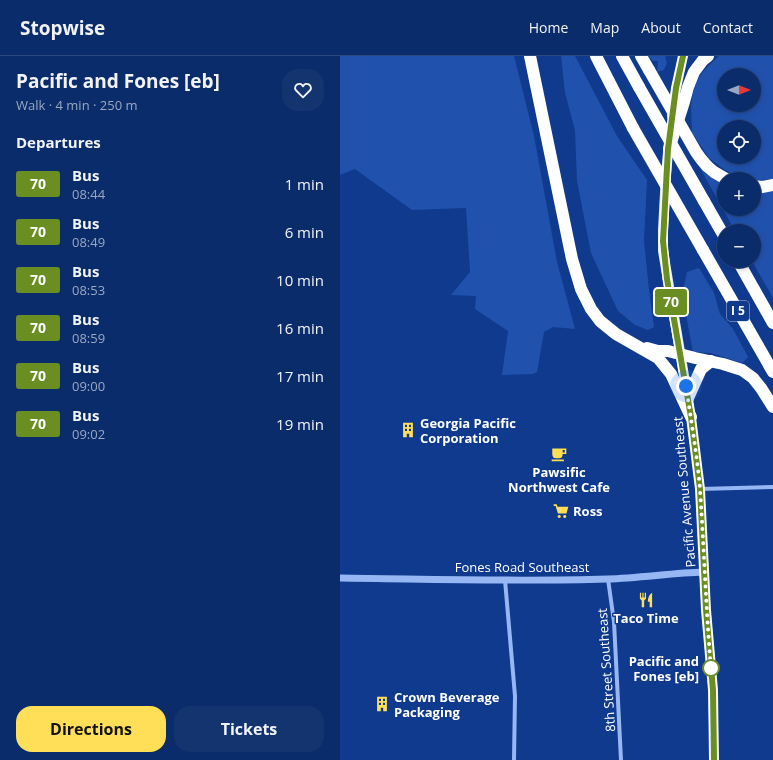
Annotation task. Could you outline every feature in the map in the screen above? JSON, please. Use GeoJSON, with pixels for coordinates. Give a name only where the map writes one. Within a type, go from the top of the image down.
{"type":"FeatureCollection","features":[{"type":"Feature","properties":{"kind":"highway"},"geometry":{"type":"LineString","coordinates":[[530,56],[572,259],[580,289],[591,309],[600,321],[616,334],[658,358],[671,374],[691,417]]}},
{"type":"Feature","properties":{"kind":"highway","name":"I 5"},"geometry":{"type":"LineString","coordinates":[[596,56],[633,128],[773,372]]}},
{"type":"Feature","properties":{"kind":"highway"},"geometry":{"type":"LineString","coordinates":[[622,56],[717,224]]}},
{"type":"Feature","properties":{"kind":"highway"},"geometry":{"type":"LineString","coordinates":[[641,56],[696,152],[707,166],[717,174]]}},
{"type":"Feature","properties":{"kind":"highway"},"geometry":{"type":"LineString","coordinates":[[668,149],[688,86],[694,72],[708,56]]}},
{"type":"Feature","properties":{"kind":"highway"},"geometry":{"type":"LineString","coordinates":[[761,186],[773,185]]}},
{"type":"Feature","properties":{"kind":"highway","name":"I 5"},"geometry":{"type":"LineString","coordinates":[[742,268],[773,323]]}},
{"type":"Feature","properties":{"kind":"highway"},"geometry":{"type":"LineString","coordinates":[[636,345],[658,351],[668,351],[711,361],[742,370],[753,378],[773,407]]}},
{"type":"Feature","properties":{"kind":"highway"},"geometry":{"type":"LineString","coordinates":[[688,398],[701,369],[711,361]]}},
{"type":"Feature","properties":{"kind":"main road","name":"Pacific Avenue Southeast"},"geometry":{"type":"LineString","coordinates":[[683,56],[676,88],[668,149],[663,246],[667,279],[691,417],[700,489],[706,610],[713,690],[714,760]]}},
{"type":"Feature","properties":{"kind":"street"},"geometry":{"type":"LineString","coordinates":[[700,489],[773,488]]}},
{"type":"Feature","properties":{"kind":"street","name":"Fones Road Southeast"},"geometry":{"type":"LineString","coordinates":[[340,578],[505,580],[608,579],[704,572]]}},
{"type":"Feature","properties":{"kind":"street","name":"8th Street Southeast"},"geometry":{"type":"LineString","coordinates":[[608,579],[614,622],[621,760]]}},
{"type":"Feature","properties":{"kind":"street"},"geometry":{"type":"LineString","coordinates":[[505,580],[515,696],[514,760]]}},
{"type":"Feature","properties":{"kind":"shaded area"},"geometry":{"type":"Polygon","coordinates":[[[340,56],[514,56],[534,136],[557,262],[575,329],[553,327],[544,332],[537,372],[533,374],[502,375],[508,331],[475,309],[476,296],[451,295],[470,272],[466,208],[412,210],[355,169],[340,175],[340,56]]]}},
{"type":"Feature","properties":{"kind":"shaded area"},"geometry":{"type":"Polygon","coordinates":[[[561,56],[575,56],[617,136],[647,180],[644,241],[654,327],[648,330],[635,325],[618,311],[591,253],[577,181],[575,130],[565,93],[561,56]]]}},
{"type":"Feature","properties":{"kind":"shaded area"},"geometry":{"type":"Polygon","coordinates":[[[649,56],[667,56],[665,57],[667,63],[664,70],[657,72],[658,61],[653,61],[649,56]]]}},
{"type":"Feature","properties":{"kind":"shaded area"},"geometry":{"type":"Polygon","coordinates":[[[719,56],[773,56],[773,179],[761,180],[761,172],[729,172],[725,170],[717,164],[709,158],[692,133],[691,106],[693,92],[701,74],[719,56]]]}},
{"type":"Feature","properties":{"kind":"shaded area"},"geometry":{"type":"Polygon","coordinates":[[[690,150],[717,176],[717,199],[690,150]]]}},
{"type":"Feature","properties":{"kind":"shaded area"},"geometry":{"type":"Polygon","coordinates":[[[773,190],[773,298],[756,268],[761,268],[761,224],[731,224],[727,216],[761,216],[761,191],[773,190]]]}},
{"type":"Feature","properties":{"kind":"shaded area"},"geometry":{"type":"Polygon","coordinates":[[[699,268],[714,293],[720,314],[733,329],[748,357],[742,363],[711,353],[693,352],[682,294],[687,272],[699,268]]]}},
{"type":"Feature","properties":{"kind":"bus line","name":"70"},"geometry":{"type":"LineString","coordinates":[[683,56],[676,88],[668,149],[663,251],[691,417],[700,489],[706,610],[713,690],[714,760]]}},
{"type":"Feature","properties":{"kind":"place","name":"Georgia Pacific Corporation"},"geometry":{"type":"Point","coordinates":[408,430]}},
{"type":"Feature","properties":{"kind":"place","name":"Pawsific Northwest Cafe"},"geometry":{"type":"Point","coordinates":[559,454]}},
{"type":"Feature","properties":{"kind":"place","name":"Ross"},"geometry":{"type":"Point","coordinates":[561,511]}},
{"type":"Feature","properties":{"kind":"place","name":"Taco Time"},"geometry":{"type":"Point","coordinates":[646,600]}},
{"type":"Feature","properties":{"kind":"place","name":"Pacific and Fones [eb]"},"geometry":{"type":"Point","coordinates":[711,668]}},
{"type":"Feature","properties":{"kind":"place","name":"Crown Beverage Packaging"},"geometry":{"type":"Point","coordinates":[382,704]}},
{"type":"Feature","properties":{"kind":"route"},"geometry":{"type":"LineString","coordinates":[[686,386],[700,489],[706,610],[711,668]]}}]}
